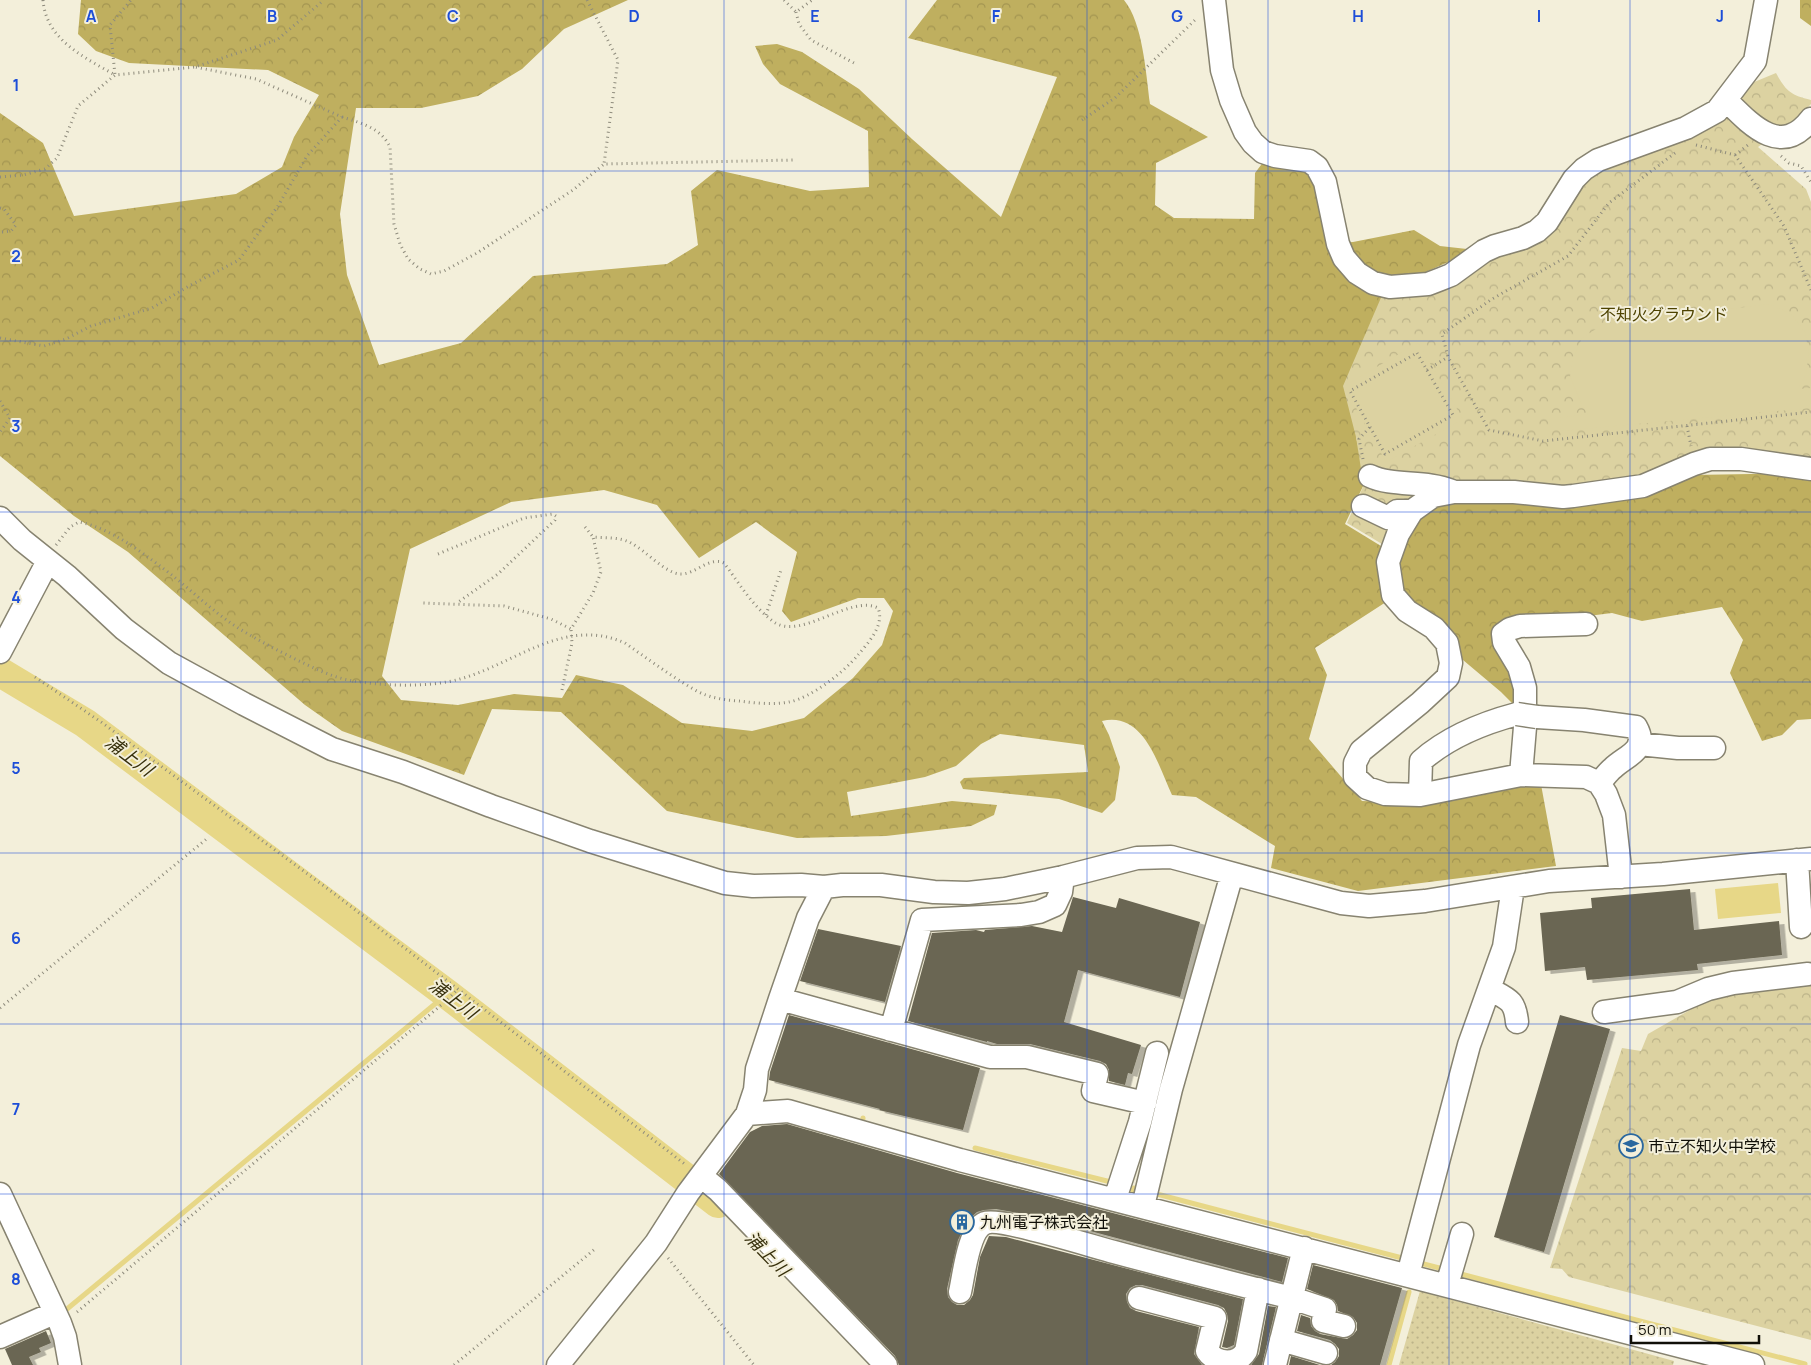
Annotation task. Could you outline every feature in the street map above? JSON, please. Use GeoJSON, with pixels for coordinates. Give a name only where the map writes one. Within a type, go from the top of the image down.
{"type":"FeatureCollection","features":[{"type":"Feature","properties":{"kind":"street"},"geometry":{"type":"LineString","coordinates":[[1206,8],[1231,100],[1245,132],[1263,152],[1309,161],[1317,166],[1325,182],[1338,244],[1344,258],[1357,273],[1373,283],[1390,287],[1428,284],[1451,275],[1484,250],[1523,238],[1537,231],[1547,222],[1574,179],[1584,169],[1598,160],[1686,128],[1717,111],[1755,61],[1766,0]]}},
{"type":"Feature","properties":{"kind":"street"},"geometry":{"type":"LineString","coordinates":[[1726,100],[1744,118],[1770,135],[1785,138],[1798,133],[1811,119]]}},
{"type":"Feature","properties":{"kind":"street"},"geometry":{"type":"LineString","coordinates":[[1621,877],[1614,815],[1606,794],[1599,783],[1586,778],[1521,775],[1420,795],[1385,794],[1367,788],[1355,777],[1355,763],[1361,751],[1448,677],[1451,663],[1447,643],[1434,628],[1407,611],[1393,595],[1388,562],[1398,534],[1412,511],[1433,496],[1454,492],[1514,492],[1563,497],[1573,496],[1642,486],[1710,459],[1741,459],[1811,469]]}},
{"type":"Feature","properties":{"kind":"street"},"geometry":{"type":"LineString","coordinates":[[1370,476],[1379,481],[1419,483],[1446,488],[1454,492]]}},
{"type":"Feature","properties":{"kind":"street"},"geometry":{"type":"LineString","coordinates":[[1362,506],[1388,518],[1397,511],[1412,511]]}},
{"type":"Feature","properties":{"kind":"street"},"geometry":{"type":"LineString","coordinates":[[0,518],[22,540],[67,576],[124,629],[169,662],[244,704],[332,749],[403,772],[590,841],[725,883],[753,886],[801,885],[824,887],[881,885],[934,892],[968,893],[1005,889],[1063,877],[1137,858],[1154,857],[1186,861],[1342,903],[1369,906],[1426,901],[1558,880],[1664,874],[1804,860],[1801,927]]}},
{"type":"Feature","properties":{"kind":"street"},"geometry":{"type":"LineString","coordinates":[[0,652],[48,561]]}},
{"type":"Feature","properties":{"kind":"street"},"geometry":{"type":"LineString","coordinates":[[1521,775],[1525,727],[1525,688],[1519,667],[1504,642],[1504,634],[1510,629],[1520,626],[1586,624]]}},
{"type":"Feature","properties":{"kind":"street"},"geometry":{"type":"LineString","coordinates":[[1420,795],[1421,761],[1427,755],[1468,730],[1493,720],[1527,715],[1636,727],[1640,735],[1639,744],[1635,752],[1613,768],[1599,783]]}},
{"type":"Feature","properties":{"kind":"street"},"geometry":{"type":"LineString","coordinates":[[1639,744],[1678,748],[1714,748]]}},
{"type":"Feature","properties":{"kind":"street"},"geometry":{"type":"LineString","coordinates":[[1145,1196],[1171,1089],[1232,874]]}},
{"type":"Feature","properties":{"kind":"street"},"geometry":{"type":"LineString","coordinates":[[892,1030],[922,920],[1021,915],[1039,912],[1056,905],[1061,892],[1063,877]]}},
{"type":"Feature","properties":{"kind":"street"},"geometry":{"type":"LineString","coordinates":[[558,1365],[656,1243],[696,1183],[747,1114],[755,1090],[757,1069],[780,999],[808,918],[824,887]]}},
{"type":"Feature","properties":{"kind":"street"},"geometry":{"type":"LineString","coordinates":[[1411,1264],[1469,1045],[1504,947],[1513,887]]}},
{"type":"Feature","properties":{"kind":"street"},"geometry":{"type":"LineString","coordinates":[[1604,1012],[1677,1002],[1708,989],[1733,983],[1808,974]]}},
{"type":"Feature","properties":{"kind":"street"},"geometry":{"type":"LineString","coordinates":[[1489,989],[1508,998],[1515,1007],[1517,1022]]}},
{"type":"Feature","properties":{"kind":"street"},"geometry":{"type":"LineString","coordinates":[[780,999],[990,1057],[1027,1057],[1097,1074],[1092,1091],[1145,1103]]}},
{"type":"Feature","properties":{"kind":"street"},"geometry":{"type":"LineString","coordinates":[[1118,1190],[1145,1103],[1157,1053]]}},
{"type":"Feature","properties":{"kind":"street"},"geometry":{"type":"LineString","coordinates":[[747,1114],[788,1111],[960,1160],[1145,1196],[1304,1248],[1411,1264],[1450,1274],[1739,1363]]}},
{"type":"Feature","properties":{"kind":"street"},"geometry":{"type":"LineString","coordinates":[[696,1183],[718,1190],[886,1365]]}},
{"type":"Feature","properties":{"kind":"street"},"geometry":{"type":"LineString","coordinates":[[0,1194],[57,1317],[65,1337],[70,1365]]}},
{"type":"Feature","properties":{"kind":"street"},"geometry":{"type":"LineString","coordinates":[[960,1292],[972,1238],[978,1228],[986,1222],[996,1222],[1046,1233],[1292,1298],[1325,1309],[1323,1321],[1344,1326]]}},
{"type":"Feature","properties":{"kind":"street"},"geometry":{"type":"LineString","coordinates":[[1450,1274],[1462,1234]]}},
{"type":"Feature","properties":{"kind":"street"},"geometry":{"type":"LineString","coordinates":[[1275,1365],[1304,1248]]}},
{"type":"Feature","properties":{"kind":"street"},"geometry":{"type":"LineString","coordinates":[[1139,1298],[1215,1318],[1207,1351],[1212,1358],[1226,1363],[1236,1363],[1243,1358],[1246,1351],[1258,1290]]}},
{"type":"Feature","properties":{"kind":"street"},"geometry":{"type":"LineString","coordinates":[[0,1337],[57,1317]]}},
{"type":"Feature","properties":{"kind":"street"},"geometry":{"type":"LineString","coordinates":[[1281,1340],[1326,1353]]}},
{"type":"Feature","properties":{"kind":"path"},"geometry":{"type":"LineString","coordinates":[[43,0],[44,9],[51,28],[74,51],[115,75]]}},
{"type":"Feature","properties":{"kind":"path"},"geometry":{"type":"LineString","coordinates":[[115,75],[110,25],[131,0]]}},
{"type":"Feature","properties":{"kind":"path"},"geometry":{"type":"LineString","coordinates":[[0,178],[23,176],[45,169],[56,158],[78,106],[115,75],[195,67],[277,40],[324,0]]}},
{"type":"Feature","properties":{"kind":"path"},"geometry":{"type":"LineString","coordinates":[[587,0],[618,60],[604,164]]}},
{"type":"Feature","properties":{"kind":"path"},"geometry":{"type":"LineString","coordinates":[[784,0],[796,12],[799,24],[811,40],[854,63]]}},
{"type":"Feature","properties":{"kind":"path"},"geometry":{"type":"LineString","coordinates":[[796,12],[812,0]]}},
{"type":"Feature","properties":{"kind":"path"},"geometry":{"type":"LineString","coordinates":[[1082,120],[1115,98],[1206,8]]}},
{"type":"Feature","properties":{"kind":"path"},"geometry":{"type":"LineString","coordinates":[[195,67],[256,79],[342,117],[368,125],[386,139],[390,147],[394,224],[400,244],[408,259],[420,269],[430,274],[444,271],[477,253],[573,190],[604,164],[794,160]]}},
{"type":"Feature","properties":{"kind":"path"},"geometry":{"type":"LineString","coordinates":[[0,338],[44,346],[66,339],[91,326],[152,308],[238,260],[278,206],[307,156],[342,117]]}},
{"type":"Feature","properties":{"kind":"path"},"geometry":{"type":"LineString","coordinates":[[1689,143],[1735,155],[1784,226],[1811,290]]}},
{"type":"Feature","properties":{"kind":"path"},"geometry":{"type":"LineString","coordinates":[[1681,149],[1609,203],[1568,256],[1492,299],[1442,334],[1448,357],[1488,430],[1543,441],[1811,412]]}},
{"type":"Feature","properties":{"kind":"path"},"geometry":{"type":"LineString","coordinates":[[1801,166],[1811,182]]}},
{"type":"Feature","properties":{"kind":"path"},"geometry":{"type":"LineString","coordinates":[[0,208],[4,210],[16,225],[11,231],[2,232]]}},
{"type":"Feature","properties":{"kind":"path"},"geometry":{"type":"LineString","coordinates":[[1417,353],[1452,416],[1386,454],[1370,427],[1350,391],[1417,353]]}},
{"type":"Feature","properties":{"kind":"path"},"geometry":{"type":"LineString","coordinates":[[1427,370],[1448,357]]}},
{"type":"Feature","properties":{"kind":"path"},"geometry":{"type":"LineString","coordinates":[[0,401],[10,418],[0,432]]}},
{"type":"Feature","properties":{"kind":"path"},"geometry":{"type":"LineString","coordinates":[[1687,426],[1692,449]]}},
{"type":"Feature","properties":{"kind":"path"},"geometry":{"type":"LineString","coordinates":[[1360,439],[1370,427]]}},
{"type":"Feature","properties":{"kind":"path"},"geometry":{"type":"LineString","coordinates":[[438,554],[524,518],[553,514],[556,516],[555,520],[498,574],[457,604]]}},
{"type":"Feature","properties":{"kind":"path"},"geometry":{"type":"LineString","coordinates":[[48,561],[56,545],[70,527],[79,522],[89,524],[137,548],[231,623],[260,641],[321,672],[346,680],[375,684],[438,683],[460,679],[538,645],[572,637],[598,635],[612,638],[625,644],[696,690],[716,699],[751,703],[784,702],[806,696],[833,678],[856,657],[875,633],[880,612],[878,608],[872,605],[847,608],[806,624],[786,626],[773,622],[751,599],[724,563],[720,561],[714,561],[690,572],[680,574],[672,571],[631,542],[620,539],[593,537]]}},
{"type":"Feature","properties":{"kind":"path"},"geometry":{"type":"LineString","coordinates":[[562,690],[572,643],[571,629],[593,593],[601,572],[593,537],[585,527]]}},
{"type":"Feature","properties":{"kind":"path"},"geometry":{"type":"LineString","coordinates":[[766,615],[781,570]]}},
{"type":"Feature","properties":{"kind":"path"},"geometry":{"type":"LineString","coordinates":[[422,603],[504,606],[552,619],[571,629]]}},
{"type":"Feature","properties":{"kind":"path"},"geometry":{"type":"LineString","coordinates":[[35,677],[101,722],[263,841],[456,991],[696,1183]]}},
{"type":"Feature","properties":{"kind":"path"},"geometry":{"type":"LineString","coordinates":[[0,1008],[209,837]]}},
{"type":"Feature","properties":{"kind":"path"},"geometry":{"type":"LineString","coordinates":[[57,1317],[86,1306],[456,991]]}},
{"type":"Feature","properties":{"kind":"path"},"geometry":{"type":"LineString","coordinates":[[656,1243],[754,1365]]}},
{"type":"Feature","properties":{"kind":"path"},"geometry":{"type":"LineString","coordinates":[[454,1365],[595,1249]]}},
{"type":"Feature","properties":{"kind":"green space"},"geometry":{"type":"Polygon","coordinates":[[[81,0],[628,0],[564,29],[522,69],[478,96],[421,108],[356,108],[340,214],[347,275],[379,365],[461,343],[533,276],[667,264],[698,245],[691,191],[717,170],[810,191],[869,187],[868,131],[780,84],[763,64],[755,46],[777,44],[802,52],[859,89],[912,139],[1001,217],[1057,77],[908,38],[937,0],[1124,0],[1136,22],[1140,35],[1150,104],[1208,137],[1156,163],[1155,205],[1174,218],[1254,219],[1255,173],[1264,161],[1314,173],[1333,243],[1353,242],[1414,230],[1440,246],[1476,250],[1405,281],[1356,437],[1366,480],[1345,524],[1381,546],[1395,551],[1400,534],[1434,503],[1692,475],[1811,473],[1811,719],[1797,720],[1782,735],[1762,741],[1730,673],[1743,640],[1722,607],[1642,621],[1612,613],[1500,627],[1519,677],[1515,706],[1463,660],[1449,638],[1386,602],[1315,648],[1327,675],[1309,739],[1362,801],[1425,803],[1540,779],[1556,866],[1358,891],[1271,868],[1275,846],[1196,797],[1172,795],[1148,743],[1129,724],[1116,720],[1102,721],[1120,767],[1115,800],[1102,813],[1059,799],[963,789],[960,782],[964,778],[1088,772],[1084,745],[1000,734],[981,744],[956,766],[925,777],[847,792],[851,816],[952,801],[997,805],[994,815],[971,826],[886,836],[797,838],[667,811],[561,712],[492,709],[464,775],[342,731],[305,705],[128,552],[74,516],[0,456],[0,113],[43,143],[74,216],[236,194],[282,167],[294,137],[319,95],[268,70],[129,63],[96,51],[78,34],[81,0]],[[604,490],[511,502],[410,549],[382,676],[401,700],[458,705],[514,694],[562,698],[576,675],[623,685],[682,723],[752,731],[804,718],[853,678],[882,645],[893,611],[884,598],[858,598],[791,622],[782,611],[797,552],[756,522],[699,558],[657,505],[604,490]]]}},
{"type":"Feature","properties":{"kind":"green space"},"geometry":{"type":"Polygon","coordinates":[[[1800,0],[1811,0],[1811,26],[1800,18],[1800,0]]]}},
{"type":"Feature","properties":{"kind":"green space","name":"不知火グラウンド"},"geometry":{"type":"Polygon","coordinates":[[[1776,73],[1789,91],[1811,100],[1811,104],[1796,119],[1758,147],[1806,189],[1811,202],[1811,465],[1761,458],[1567,489],[1429,495],[1387,547],[1347,523],[1366,480],[1361,469],[1356,437],[1343,386],[1383,293],[1489,254],[1529,242],[1574,185],[1747,85],[1776,73]]]}},
{"type":"Feature","properties":{"kind":"green space"},"geometry":{"type":"Polygon","coordinates":[[[1769,304],[1791,314],[1805,332],[1809,353],[1806,374],[1798,389],[1811,388],[1811,408],[1561,431],[1560,418],[1588,414],[1580,401],[1570,376],[1574,356],[1582,338],[1602,325],[1769,304]]]}},
{"type":"Feature","properties":{"kind":"green space"},"geometry":{"type":"Polygon","coordinates":[[[1418,343],[1463,419],[1386,462],[1344,386],[1418,343]]]}},
{"type":"Feature","properties":{"kind":"green space"},"geometry":{"type":"Polygon","coordinates":[[[1799,982],[1811,986],[1811,1340],[1569,1277],[1562,1269],[1550,1268],[1622,1048],[1641,1051],[1648,1034],[1709,999],[1799,982]]]}},
{"type":"Feature","properties":{"kind":"green space"},"geometry":{"type":"Polygon","coordinates":[[[1420,1291],[1674,1361],[1673,1365],[1399,1365],[1420,1291]]]}},
{"type":"Feature","properties":{"kind":"shaded area"},"geometry":{"type":"Polygon","coordinates":[[[1778,883],[1781,913],[1718,919],[1715,889],[1778,883]]]}},
{"type":"Feature","properties":{"kind":"building"},"geometry":{"type":"Polygon","coordinates":[[[1690,889],[1694,930],[1779,921],[1782,955],[1697,964],[1698,970],[1587,980],[1585,967],[1545,971],[1540,913],[1592,908],[1591,898],[1690,889]]]}},
{"type":"Feature","properties":{"kind":"building"},"geometry":{"type":"Polygon","coordinates":[[[1073,897],[1116,908],[1119,898],[1200,922],[1180,997],[1078,970],[1064,1022],[1141,1045],[1132,1074],[1128,1073],[1125,1085],[1109,1081],[1109,1070],[1106,1064],[1100,1061],[1030,1044],[997,1044],[987,1042],[908,1021],[932,933],[976,930],[984,932],[985,930],[1032,926],[1062,932],[1073,897]]]}},
{"type":"Feature","properties":{"kind":"building"},"geometry":{"type":"Polygon","coordinates":[[[818,929],[901,946],[885,1002],[800,981],[818,929]]]}},
{"type":"Feature","properties":{"kind":"building"},"geometry":{"type":"Polygon","coordinates":[[[789,1015],[980,1068],[963,1130],[879,1110],[769,1080],[789,1015]]]}},
{"type":"Feature","properties":{"kind":"building"},"geometry":{"type":"Polygon","coordinates":[[[1560,1015],[1610,1029],[1544,1252],[1494,1237],[1560,1015]]]}},
{"type":"Feature","properties":{"kind":"building","name":"九州電子株式会社"},"geometry":{"type":"Polygon","coordinates":[[[787,1124],[957,1173],[1288,1258],[1282,1282],[1030,1215],[996,1209],[984,1210],[977,1212],[968,1220],[958,1240],[947,1289],[948,1297],[957,1305],[964,1305],[973,1295],[980,1257],[989,1236],[1006,1237],[1243,1299],[1234,1345],[1227,1348],[1222,1347],[1228,1321],[1224,1308],[1142,1285],[1136,1285],[1130,1288],[1126,1294],[1130,1308],[1199,1327],[1194,1354],[1202,1365],[899,1365],[895,1356],[719,1174],[750,1132],[762,1126],[787,1124]]]}},
{"type":"Feature","properties":{"kind":"building"},"geometry":{"type":"Polygon","coordinates":[[[1313,1265],[1402,1288],[1380,1365],[1331,1365],[1339,1356],[1339,1349],[1335,1344],[1330,1340],[1297,1331],[1301,1315],[1310,1318],[1311,1326],[1320,1334],[1347,1339],[1357,1330],[1357,1323],[1353,1317],[1338,1311],[1334,1300],[1307,1289],[1313,1265]]]}},
{"type":"Feature","properties":{"kind":"building"},"geometry":{"type":"Polygon","coordinates":[[[1268,1306],[1276,1307],[1262,1365],[1251,1365],[1259,1354],[1268,1306]]]}},
{"type":"Feature","properties":{"kind":"building"},"geometry":{"type":"Polygon","coordinates":[[[46,1331],[51,1343],[39,1348],[41,1352],[29,1357],[33,1365],[12,1365],[5,1349],[46,1331]]]}},
{"type":"Feature","properties":{"kind":"building"},"geometry":{"type":"Polygon","coordinates":[[[1291,1356],[1320,1365],[1289,1365],[1291,1356]]]}},
{"type":"Feature","properties":{"kind":"waterway","name":"浦上川"},"geometry":{"type":"LineString","coordinates":[[0,672],[85,723],[447,994],[718,1203]]}},
{"type":"Feature","properties":{"kind":"waterway"},"geometry":{"type":"LineString","coordinates":[[61,1314],[447,994]]}},
{"type":"Feature","properties":{"kind":"waterway"},"geometry":{"type":"LineString","coordinates":[[975,1148],[1115,1183]]}},
{"type":"Feature","properties":{"kind":"waterway"},"geometry":{"type":"LineString","coordinates":[[1133,1192],[1134,1188]]}},
{"type":"Feature","properties":{"kind":"waterway"},"geometry":{"type":"LineString","coordinates":[[1153,1193],[1406,1259]]}},
{"type":"Feature","properties":{"kind":"waterway"},"geometry":{"type":"LineString","coordinates":[[1416,1262],[1447,1270]]}},
{"type":"Feature","properties":{"kind":"waterway"},"geometry":{"type":"LineString","coordinates":[[1457,1273],[1805,1364]]}},
{"type":"Feature","properties":{"kind":"waterway"},"geometry":{"type":"LineString","coordinates":[[1389,1365],[1409,1292]]}},
{"type":"Feature","properties":{"kind":"place","name":"市立不知火中学校"},"geometry":{"type":"Point","coordinates":[1631,1146]}},
{"type":"Feature","properties":{"kind":"place","name":"九州電子株式会社"},"geometry":{"type":"Point","coordinates":[962,1222]}}]}
